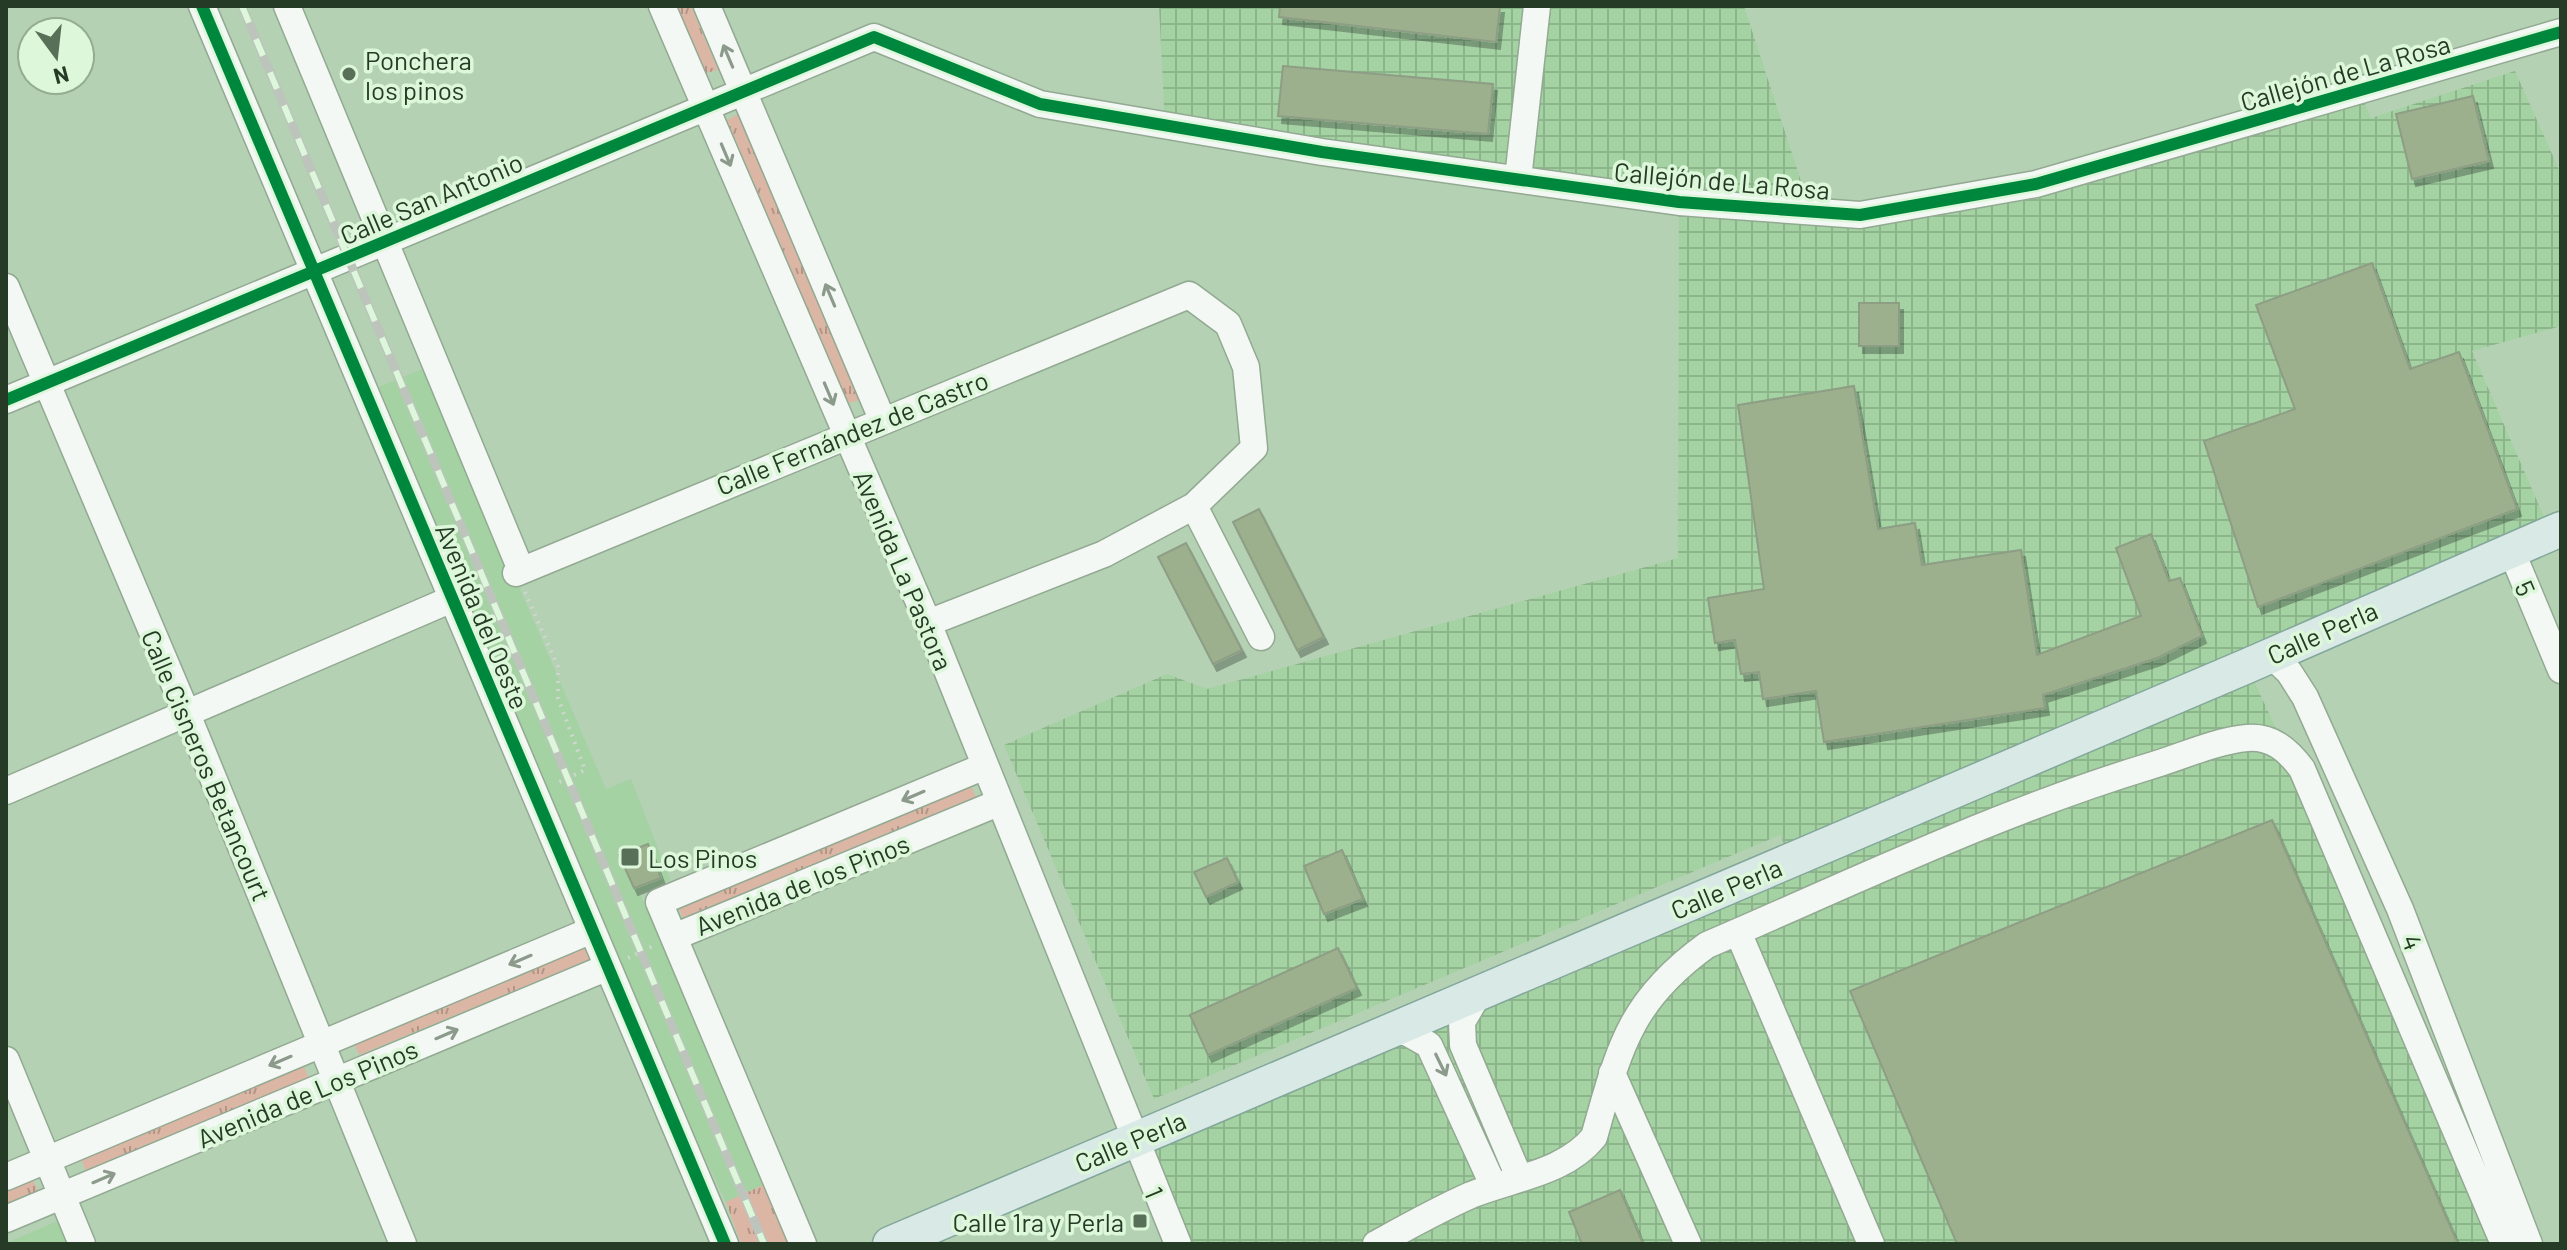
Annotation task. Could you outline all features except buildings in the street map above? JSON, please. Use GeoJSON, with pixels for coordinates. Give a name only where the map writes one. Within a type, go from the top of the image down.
{"type":"FeatureCollection","features":[{"type":"Feature","properties":{"kind":"main road","name":"Calle Perla"},"geometry":{"type":"LineString","coordinates":[[890,1244],[2561,529]]}},
{"type":"Feature","properties":{"kind":"street","name":"Avenida del Oeste"},"geometry":{"type":"LineString","coordinates":[[202,6],[725,1244]]}},
{"type":"Feature","properties":{"kind":"street","name":"Avenida del Oeste"},"geometry":{"type":"LineString","coordinates":[[287,6],[386,241],[519,572]]}},
{"type":"Feature","properties":{"kind":"street","name":"Avenida La Pastora"},"geometry":{"type":"LineString","coordinates":[[662,6],[928,623],[1133,1140]]}},
{"type":"Feature","properties":{"kind":"street"},"geometry":{"type":"LineString","coordinates":[[707,6],[882,419]]}},
{"type":"Feature","properties":{"kind":"street"},"geometry":{"type":"LineString","coordinates":[[1518,179],[1537,6]]}},
{"type":"Feature","properties":{"kind":"street","name":"Callejón de La Rosa"},"geometry":{"type":"LineString","coordinates":[[874,37],[1040,104],[1322,152],[1679,202],[1860,215],[2036,184],[2561,32]]}},
{"type":"Feature","properties":{"kind":"street","name":"Calle San Antonio"},"geometry":{"type":"LineString","coordinates":[[6,400],[874,37]]}},
{"type":"Feature","properties":{"kind":"street","name":"Calle Cisneros Betancourt"},"geometry":{"type":"LineString","coordinates":[[6,287],[187,714],[403,1244]]}},
{"type":"Feature","properties":{"kind":"street","name":"Calle Fernández de Castro"},"geometry":{"type":"LineString","coordinates":[[519,572],[882,419],[1189,295],[1228,324],[1240,352],[1246,367],[1254,448],[1194,506]]}},
{"type":"Feature","properties":{"kind":"street"},"geometry":{"type":"LineString","coordinates":[[928,623],[1104,554],[1194,506],[1261,637]]}},
{"type":"Feature","properties":{"kind":"street","name":"5"},"geometry":{"type":"LineString","coordinates":[[2511,550],[2561,670]]}},
{"type":"Feature","properties":{"kind":"street"},"geometry":{"type":"LineString","coordinates":[[6,791],[452,599]]}},
{"type":"Feature","properties":{"kind":"street","name":"4"},"geometry":{"type":"LineString","coordinates":[[2270,654],[2301,689],[2400,909],[2529,1244]]}},
{"type":"Feature","properties":{"kind":"street"},"geometry":{"type":"LineString","coordinates":[[1376,1244],[1494,1187],[1560,1164],[1584,1149],[1594,1137],[1612,1073],[1632,1021],[1662,983],[1707,945],[1957,837],[2113,778],[2247,738],[2273,741],[2290,752],[2321,807],[2504,1244]]}},
{"type":"Feature","properties":{"kind":"street","name":"Avenida de los Pinos"},"geometry":{"type":"LineString","coordinates":[[985,766],[659,902],[674,937],[998,803]]}},
{"type":"Feature","properties":{"kind":"street","name":"Avenida de Los Pinos"},"geometry":{"type":"LineString","coordinates":[[6,1177],[592,930]]}},
{"type":"Feature","properties":{"kind":"street"},"geometry":{"type":"LineString","coordinates":[[1738,932],[1871,1244]]}},
{"type":"Feature","properties":{"kind":"street"},"geometry":{"type":"LineString","coordinates":[[674,937],[803,1244]]}},
{"type":"Feature","properties":{"kind":"street","name":"Avenida de Los Pinos"},"geometry":{"type":"LineString","coordinates":[[6,1219],[608,967]]}},
{"type":"Feature","properties":{"kind":"street"},"geometry":{"type":"LineString","coordinates":[[1479,993],[1462,1022],[1463,1045],[1519,1177]]}},
{"type":"Feature","properties":{"kind":"street"},"geometry":{"type":"LineString","coordinates":[[1378,1033],[1406,1032],[1429,1045],[1494,1187]]}},
{"type":"Feature","properties":{"kind":"street"},"geometry":{"type":"LineString","coordinates":[[6,1060],[82,1244]]}},
{"type":"Feature","properties":{"kind":"street"},"geometry":{"type":"LineString","coordinates":[[1612,1073],[1688,1244]]}},
{"type":"Feature","properties":{"kind":"street","name":"1"},"geometry":{"type":"LineString","coordinates":[[1133,1140],[1178,1244]]}},
{"type":"Feature","properties":{"kind":"path"},"geometry":{"type":"LineString","coordinates":[[452,599],[519,572],[558,667],[558,698],[585,770],[533,791]]}},
{"type":"Feature","properties":{"kind":"shaded area"},"geometry":{"type":"Polygon","coordinates":[[[1159,6],[1744,6],[1811,212],[1860,215],[2359,91],[2371,118],[2515,71],[2561,174],[2561,326],[2472,351],[2551,533],[2247,666],[2515,1244],[1178,1244],[1133,1140],[1791,860],[1780,835],[1154,1099],[1004,745],[1167,674],[1207,689],[1678,558],[1679,202],[1165,125],[1159,6]]]}},
{"type":"Feature","properties":{"kind":"shaded area"},"geometry":{"type":"Polygon","coordinates":[[[425,368],[606,789],[631,779],[670,880],[640,894],[765,1184],[726,1202],[692,1130],[379,387],[425,368]]]}},
{"type":"Feature","properties":{"kind":"shaded area"},"geometry":{"type":"Polygon","coordinates":[[[58,1221],[67,1244],[6,1244],[6,1243],[58,1221]]]}},
{"type":"Feature","properties":{"kind":"green space"},"geometry":{"type":"Polygon","coordinates":[[[677,6],[691,6],[718,70],[706,73],[677,6]]]}},
{"type":"Feature","properties":{"kind":"green space"},"geometry":{"type":"Polygon","coordinates":[[[740,113],[861,400],[848,403],[727,120],[740,113]]]}},
{"type":"Feature","properties":{"kind":"green space"},"geometry":{"type":"Polygon","coordinates":[[[970,783],[976,797],[683,918],[677,904],[970,783]]]}},
{"type":"Feature","properties":{"kind":"green space"},"geometry":{"type":"Polygon","coordinates":[[[588,945],[593,958],[359,1055],[353,1042],[588,945]]]}},
{"type":"Feature","properties":{"kind":"green space"},"geometry":{"type":"Polygon","coordinates":[[[304,1066],[309,1079],[86,1172],[81,1159],[304,1066]]]}},
{"type":"Feature","properties":{"kind":"green space"},"geometry":{"type":"Polygon","coordinates":[[[33,1180],[39,1193],[6,1207],[6,1191],[33,1180]]]}},
{"type":"Feature","properties":{"kind":"green space"},"geometry":{"type":"Polygon","coordinates":[[[765,1184],[788,1244],[741,1244],[726,1202],[765,1184]]]}},
{"type":"Feature","properties":{"kind":"railway"},"geometry":{"type":"LineString","coordinates":[[242,6],[764,1244]]}},
{"type":"Feature","properties":{"kind":"cycle path"},"geometry":{"type":"LineString","coordinates":[[202,6],[725,1244]]}},
{"type":"Feature","properties":{"kind":"cycle path"},"geometry":{"type":"LineString","coordinates":[[6,400],[874,37],[1040,104],[1322,152],[1679,202],[1860,215],[2036,184],[2561,32]]}},
{"type":"Feature","properties":{"kind":"place","name":"Ponchera los pinos"},"geometry":{"type":"Point","coordinates":[349,74]}},
{"type":"Feature","properties":{"kind":"place","name":"Los Pinos"},"geometry":{"type":"Point","coordinates":[630,857]}},
{"type":"Feature","properties":{"kind":"place","name":"Calle 1ra y Perla"},"geometry":{"type":"Point","coordinates":[1140,1221]}}]}
